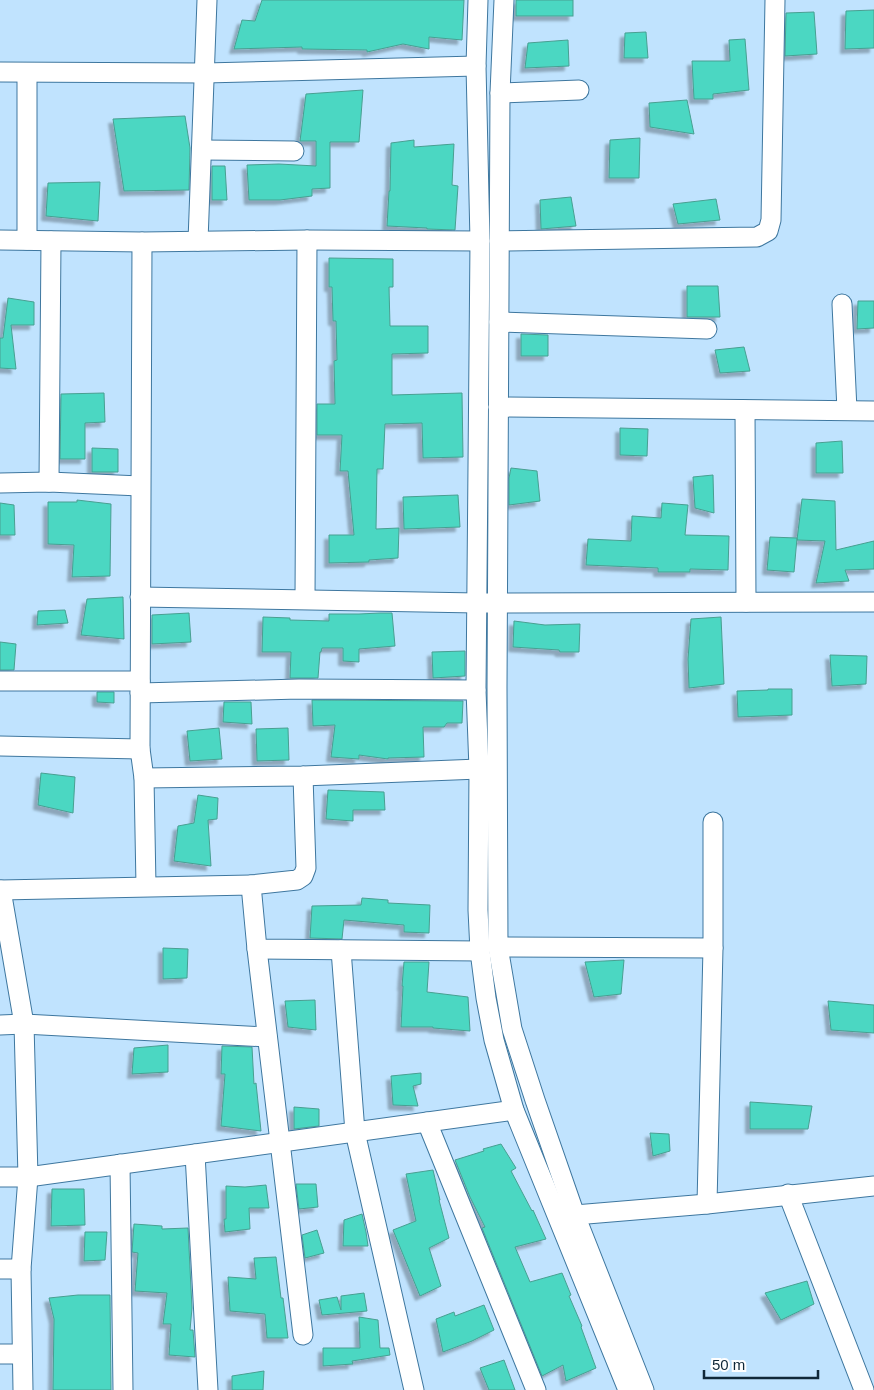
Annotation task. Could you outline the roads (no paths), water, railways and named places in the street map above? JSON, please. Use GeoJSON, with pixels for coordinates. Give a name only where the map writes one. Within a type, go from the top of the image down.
{"type":"FeatureCollection","features":[{"type":"Feature","properties":{"kind":"street"},"geometry":{"type":"LineString","coordinates":[[198,241],[207,0]]}},
{"type":"Feature","properties":{"kind":"street"},"geometry":{"type":"LineString","coordinates":[[478,0],[476,66],[480,241],[476,690],[479,769],[478,910],[512,1029],[535,1100],[575,1215],[644,1390]]}},
{"type":"Feature","properties":{"kind":"street"},"geometry":{"type":"LineString","coordinates":[[504,0],[500,93],[497,778],[486,998],[494,1040],[514,1110],[628,1390]]}},
{"type":"Feature","properties":{"kind":"street"},"geometry":{"type":"LineString","coordinates":[[500,240],[757,237],[768,231],[771,220],[775,0]]}},
{"type":"Feature","properties":{"kind":"street"},"geometry":{"type":"LineString","coordinates":[[0,72],[205,73],[476,66]]}},
{"type":"Feature","properties":{"kind":"street"},"geometry":{"type":"LineString","coordinates":[[27,73],[27,240]]}},
{"type":"Feature","properties":{"kind":"street"},"geometry":{"type":"LineString","coordinates":[[500,93],[579,90]]}},
{"type":"Feature","properties":{"kind":"street"},"geometry":{"type":"LineString","coordinates":[[202,150],[294,151]]}},
{"type":"Feature","properties":{"kind":"street"},"geometry":{"type":"LineString","coordinates":[[0,240],[142,242],[307,240],[480,241]]}},
{"type":"Feature","properties":{"kind":"street"},"geometry":{"type":"LineString","coordinates":[[305,599],[307,240]]}},
{"type":"Feature","properties":{"kind":"street"},"geometry":{"type":"LineString","coordinates":[[48,482],[51,241]]}},
{"type":"Feature","properties":{"kind":"street"},"geometry":{"type":"LineString","coordinates":[[142,242],[140,749],[144,778],[146,886]]}},
{"type":"Feature","properties":{"kind":"street"},"geometry":{"type":"LineString","coordinates":[[842,304],[847,410]]}},
{"type":"Feature","properties":{"kind":"street"},"geometry":{"type":"LineString","coordinates":[[499,322],[707,329]]}},
{"type":"Feature","properties":{"kind":"street"},"geometry":{"type":"LineString","coordinates":[[498,407],[874,410]]}},
{"type":"Feature","properties":{"kind":"street"},"geometry":{"type":"LineString","coordinates":[[745,410],[746,602]]}},
{"type":"Feature","properties":{"kind":"street"},"geometry":{"type":"LineString","coordinates":[[0,483],[48,482],[140,486]]}},
{"type":"Feature","properties":{"kind":"street"},"geometry":{"type":"LineString","coordinates":[[140,597],[477,603],[874,602]]}},
{"type":"Feature","properties":{"kind":"street"},"geometry":{"type":"LineString","coordinates":[[0,681],[140,687],[476,690]]}},
{"type":"Feature","properties":{"kind":"street"},"geometry":{"type":"LineString","coordinates":[[0,746],[140,749]]}},
{"type":"Feature","properties":{"kind":"street"},"geometry":{"type":"LineString","coordinates":[[144,778],[303,776],[479,769]]}},
{"type":"Feature","properties":{"kind":"street"},"geometry":{"type":"LineString","coordinates":[[23,1390],[21,1269],[28,1177],[24,1024],[0,890],[146,886],[251,886],[296,880],[303,876],[306,868],[303,776]]}},
{"type":"Feature","properties":{"kind":"street"},"geometry":{"type":"LineString","coordinates":[[707,1204],[713,948],[713,822]]}},
{"type":"Feature","properties":{"kind":"street"},"geometry":{"type":"LineString","coordinates":[[251,886],[303,1336]]}},
{"type":"Feature","properties":{"kind":"street"},"geometry":{"type":"LineString","coordinates":[[257,949],[713,948]]}},
{"type":"Feature","properties":{"kind":"street"},"geometry":{"type":"LineString","coordinates":[[341,950],[355,1132],[414,1390]]}},
{"type":"Feature","properties":{"kind":"street"},"geometry":{"type":"LineString","coordinates":[[0,1025],[24,1024],[268,1037]]}},
{"type":"Feature","properties":{"kind":"street"},"geometry":{"type":"LineString","coordinates":[[0,1177],[28,1177],[514,1110]]}},
{"type":"Feature","properties":{"kind":"street"},"geometry":{"type":"LineString","coordinates":[[427,1122],[536,1390]]}},
{"type":"Feature","properties":{"kind":"street"},"geometry":{"type":"LineString","coordinates":[[195,1154],[208,1390]]}},
{"type":"Feature","properties":{"kind":"street"},"geometry":{"type":"LineString","coordinates":[[120,1164],[122,1390]]}},
{"type":"Feature","properties":{"kind":"street"},"geometry":{"type":"LineString","coordinates":[[575,1215],[707,1204],[874,1186]]}},
{"type":"Feature","properties":{"kind":"street"},"geometry":{"type":"LineString","coordinates":[[788,1194],[864,1390]]}},
{"type":"Feature","properties":{"kind":"street"},"geometry":{"type":"LineString","coordinates":[[0,1269],[21,1269]]}},
{"type":"Feature","properties":{"kind":"street"},"geometry":{"type":"LineString","coordinates":[[0,1354],[22,1354]]}}]}
